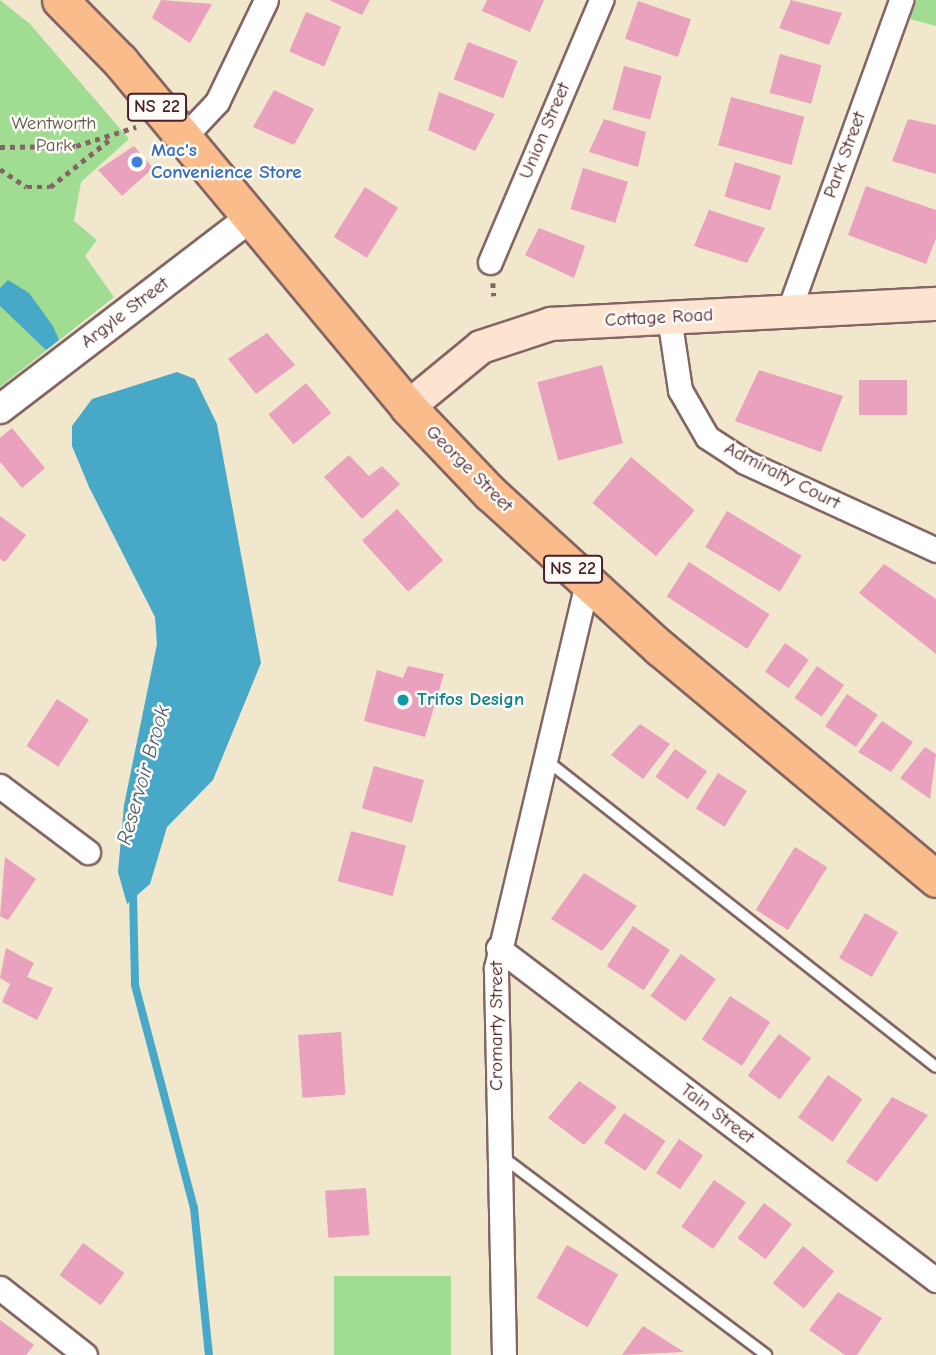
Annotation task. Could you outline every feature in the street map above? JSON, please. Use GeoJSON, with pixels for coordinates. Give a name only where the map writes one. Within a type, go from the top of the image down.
{"type":"FeatureCollection","features":[{"type":"Feature","properties":{"kind":"main road","name":"George Street"},"geometry":{"type":"LineString","coordinates":[[60,0],[173,126],[408,407],[587,582],[936,879]]}},
{"type":"Feature","properties":{"kind":"main road","name":"Cottage Road"},"geometry":{"type":"LineString","coordinates":[[408,407],[481,346],[516,332],[669,317],[936,304]]}},
{"type":"Feature","properties":{"kind":"street"},"geometry":{"type":"LineString","coordinates":[[173,126],[217,102],[266,0]]}},
{"type":"Feature","properties":{"kind":"street","name":"Union Street"},"geometry":{"type":"LineString","coordinates":[[490,262],[601,0]]}},
{"type":"Feature","properties":{"kind":"street","name":"Park Street"},"geometry":{"type":"LineString","coordinates":[[789,310],[901,0]]}},
{"type":"Feature","properties":{"kind":"street","name":"Argyle Street"},"geometry":{"type":"LineString","coordinates":[[0,409],[250,218]]}},
{"type":"Feature","properties":{"kind":"street","name":"Admiralty Court"},"geometry":{"type":"LineString","coordinates":[[669,317],[680,390],[707,437],[744,461],[936,550]]}},
{"type":"Feature","properties":{"kind":"street","name":"Cromarty Street"},"geometry":{"type":"LineString","coordinates":[[503,1355],[498,1154],[498,948],[587,582]]}},
{"type":"Feature","properties":{"kind":"street"},"geometry":{"type":"LineString","coordinates":[[0,786],[88,852]]}},
{"type":"Feature","properties":{"kind":"street","name":"Tain Street"},"geometry":{"type":"LineString","coordinates":[[498,948],[936,1279]]}},
{"type":"Feature","properties":{"kind":"street"},"geometry":{"type":"LineString","coordinates":[[0,1288],[85,1355]]}},
{"type":"Feature","properties":{"kind":"lane"},"geometry":{"type":"LineString","coordinates":[[544,758],[936,1067]]}},
{"type":"Feature","properties":{"kind":"lane"},"geometry":{"type":"LineString","coordinates":[[498,1154],[766,1355]]}},
{"type":"Feature","properties":{"kind":"path"},"geometry":{"type":"LineString","coordinates":[[0,147],[53,149],[173,126]]}},
{"type":"Feature","properties":{"kind":"path"},"geometry":{"type":"LineString","coordinates":[[0,169],[27,187],[50,187],[112,138]]}},
{"type":"Feature","properties":{"kind":"green space","name":"Wentworth Park"},"geometry":{"type":"Polygon","coordinates":[[[0,0],[30,24],[129,139],[81,182],[74,221],[97,240],[85,256],[114,297],[0,387],[0,0]]]}},
{"type":"Feature","properties":{"kind":"green space"},"geometry":{"type":"Polygon","coordinates":[[[917,0],[936,0],[936,26],[910,19],[917,0]]]}},
{"type":"Feature","properties":{"kind":"green space"},"geometry":{"type":"Polygon","coordinates":[[[334,1276],[451,1276],[451,1355],[334,1355],[334,1276]]]}},
{"type":"Feature","properties":{"kind":"water"},"geometry":{"type":"Polygon","coordinates":[[[8,280],[29,293],[53,326],[59,340],[46,350],[0,306],[0,288],[8,280]]]}},
{"type":"Feature","properties":{"kind":"water"},"geometry":{"type":"Polygon","coordinates":[[[177,372],[195,379],[217,424],[261,663],[213,780],[167,827],[150,884],[127,904],[118,872],[124,805],[157,644],[155,617],[89,487],[72,446],[72,426],[92,399],[177,372]]]}},
{"type":"Feature","properties":{"kind":"building"},"geometry":{"type":"Polygon","coordinates":[[[161,0],[212,4],[190,43],[152,18],[161,0]]]}},
{"type":"Feature","properties":{"kind":"building"},"geometry":{"type":"Polygon","coordinates":[[[329,0],[370,0],[362,15],[329,0]]]}},
{"type":"Feature","properties":{"kind":"building"},"geometry":{"type":"Polygon","coordinates":[[[487,0],[544,0],[530,32],[482,11],[487,0]]]}},
{"type":"Feature","properties":{"kind":"building"},"geometry":{"type":"Polygon","coordinates":[[[791,0],[842,13],[829,45],[779,28],[791,0]]]}},
{"type":"Feature","properties":{"kind":"building"},"geometry":{"type":"Polygon","coordinates":[[[638,1],[691,19],[678,57],[625,39],[638,1]]]}},
{"type":"Feature","properties":{"kind":"building"},"geometry":{"type":"Polygon","coordinates":[[[306,12],[341,27],[324,66],[289,52],[306,12]]]}},
{"type":"Feature","properties":{"kind":"building"},"geometry":{"type":"Polygon","coordinates":[[[468,42],[517,61],[503,98],[454,79],[468,42]]]}},
{"type":"Feature","properties":{"kind":"building"},"geometry":{"type":"Polygon","coordinates":[[[780,54],[822,65],[811,104],[770,93],[780,54]]]}},
{"type":"Feature","properties":{"kind":"building"},"geometry":{"type":"Polygon","coordinates":[[[624,66],[662,76],[650,120],[612,109],[624,66]]]}},
{"type":"Feature","properties":{"kind":"building"},"geometry":{"type":"Polygon","coordinates":[[[274,90],[314,109],[294,145],[253,127],[274,90]]]}},
{"type":"Feature","properties":{"kind":"building"},"geometry":{"type":"Polygon","coordinates":[[[439,92],[495,114],[475,151],[428,130],[439,92]]]}},
{"type":"Feature","properties":{"kind":"building"},"geometry":{"type":"Polygon","coordinates":[[[731,97],[804,117],[791,165],[718,145],[731,97]]]}},
{"type":"Feature","properties":{"kind":"building"},"geometry":{"type":"Polygon","coordinates":[[[604,119],[646,132],[638,167],[589,152],[604,119]]]}},
{"type":"Feature","properties":{"kind":"building"},"geometry":{"type":"Polygon","coordinates":[[[908,119],[936,125],[936,174],[892,161],[908,119]]]}},
{"type":"Feature","properties":{"kind":"building"},"geometry":{"type":"Polygon","coordinates":[[[134,146],[153,168],[122,196],[98,170],[134,146]]]}},
{"type":"Feature","properties":{"kind":"building"},"geometry":{"type":"Polygon","coordinates":[[[735,162],[781,176],[770,210],[724,196],[735,162]]]}},
{"type":"Feature","properties":{"kind":"building"},"geometry":{"type":"Polygon","coordinates":[[[583,168],[628,182],[615,223],[570,209],[583,168]]]}},
{"type":"Feature","properties":{"kind":"building"},"geometry":{"type":"Polygon","coordinates":[[[866,186],[936,210],[936,238],[926,264],[848,235],[866,186]]]}},
{"type":"Feature","properties":{"kind":"building"},"geometry":{"type":"Polygon","coordinates":[[[365,187],[398,208],[367,258],[334,237],[365,187]]]}},
{"type":"Feature","properties":{"kind":"building"},"geometry":{"type":"Polygon","coordinates":[[[709,210],[765,228],[747,263],[694,246],[709,210]]]}},
{"type":"Feature","properties":{"kind":"building"},"geometry":{"type":"Polygon","coordinates":[[[539,228],[585,246],[574,278],[525,255],[539,228]]]}},
{"type":"Feature","properties":{"kind":"building"},"geometry":{"type":"Polygon","coordinates":[[[267,333],[295,365],[256,394],[228,359],[267,333]]]}},
{"type":"Feature","properties":{"kind":"building"},"geometry":{"type":"Polygon","coordinates":[[[602,365],[623,443],[558,461],[537,382],[602,365]]]}},
{"type":"Feature","properties":{"kind":"building"},"geometry":{"type":"Polygon","coordinates":[[[759,370],[843,396],[821,452],[735,421],[759,370]]]}},
{"type":"Feature","properties":{"kind":"building"},"geometry":{"type":"Polygon","coordinates":[[[859,380],[907,380],[907,415],[859,415],[859,380]]]}},
{"type":"Feature","properties":{"kind":"building"},"geometry":{"type":"Polygon","coordinates":[[[306,383],[331,413],[294,444],[268,414],[306,383]]]}},
{"type":"Feature","properties":{"kind":"building"},"geometry":{"type":"Polygon","coordinates":[[[12,428],[45,468],[22,488],[0,462],[0,438],[12,428]]]}},
{"type":"Feature","properties":{"kind":"building"},"geometry":{"type":"Polygon","coordinates":[[[349,455],[369,476],[382,466],[400,484],[362,519],[324,477],[349,455]]]}},
{"type":"Feature","properties":{"kind":"building"},"geometry":{"type":"Polygon","coordinates":[[[631,457],[695,510],[656,556],[592,503],[631,457]]]}},
{"type":"Feature","properties":{"kind":"building"},"geometry":{"type":"Polygon","coordinates":[[[397,509],[443,560],[408,592],[362,540],[397,509]]]}},
{"type":"Feature","properties":{"kind":"building"},"geometry":{"type":"Polygon","coordinates":[[[727,511],[802,556],[780,592],[705,547],[727,511]]]}},
{"type":"Feature","properties":{"kind":"building"},"geometry":{"type":"Polygon","coordinates":[[[0,516],[26,535],[5,562],[0,559],[0,516]]]}},
{"type":"Feature","properties":{"kind":"building"},"geometry":{"type":"Polygon","coordinates":[[[689,562],[770,614],[747,649],[667,596],[689,562]]]}},
{"type":"Feature","properties":{"kind":"building"},"geometry":{"type":"Polygon","coordinates":[[[884,564],[936,599],[936,654],[859,593],[884,564]]]}},
{"type":"Feature","properties":{"kind":"building"},"geometry":{"type":"Polygon","coordinates":[[[785,643],[809,660],[789,688],[765,672],[785,643]]]}},
{"type":"Feature","properties":{"kind":"building","name":"Trifos Design"},"geometry":{"type":"Polygon","coordinates":[[[408,666],[444,674],[425,737],[364,721],[377,670],[403,678],[408,666]]]}},
{"type":"Feature","properties":{"kind":"building"},"geometry":{"type":"Polygon","coordinates":[[[817,666],[844,685],[822,717],[795,698],[817,666]]]}},
{"type":"Feature","properties":{"kind":"building"},"geometry":{"type":"Polygon","coordinates":[[[847,694],[878,715],[856,747],[825,726],[847,694]]]}},
{"type":"Feature","properties":{"kind":"building"},"geometry":{"type":"Polygon","coordinates":[[[57,699],[89,720],[58,767],[27,746],[57,699]]]}},
{"type":"Feature","properties":{"kind":"building"},"geometry":{"type":"Polygon","coordinates":[[[882,721],[913,742],[891,772],[858,752],[882,721]]]}},
{"type":"Feature","properties":{"kind":"building"},"geometry":{"type":"Polygon","coordinates":[[[640,724],[670,744],[643,779],[611,755],[640,724]]]}},
{"type":"Feature","properties":{"kind":"building"},"geometry":{"type":"Polygon","coordinates":[[[925,747],[936,754],[930,799],[900,778],[925,747]]]}},
{"type":"Feature","properties":{"kind":"building"},"geometry":{"type":"Polygon","coordinates":[[[675,749],[707,771],[687,799],[655,777],[675,749]]]}},
{"type":"Feature","properties":{"kind":"building"},"geometry":{"type":"Polygon","coordinates":[[[374,766],[424,780],[412,823],[362,808],[374,766]]]}},
{"type":"Feature","properties":{"kind":"building"},"geometry":{"type":"Polygon","coordinates":[[[718,773],[747,791],[725,827],[696,809],[718,773]]]}},
{"type":"Feature","properties":{"kind":"building"},"geometry":{"type":"Polygon","coordinates":[[[351,831],[406,846],[393,896],[338,881],[351,831]]]}},
{"type":"Feature","properties":{"kind":"building"},"geometry":{"type":"Polygon","coordinates":[[[795,847],[827,867],[788,930],[756,910],[795,847]]]}},
{"type":"Feature","properties":{"kind":"building"},"geometry":{"type":"Polygon","coordinates":[[[5,857],[36,879],[8,920],[0,916],[5,857]]]}},
{"type":"Feature","properties":{"kind":"building"},"geometry":{"type":"Polygon","coordinates":[[[584,873],[637,906],[602,951],[551,919],[584,873]]]}},
{"type":"Feature","properties":{"kind":"building"},"geometry":{"type":"Polygon","coordinates":[[[865,913],[898,932],[872,977],[839,958],[865,913]]]}},
{"type":"Feature","properties":{"kind":"building"},"geometry":{"type":"Polygon","coordinates":[[[633,926],[670,950],[644,990],[607,966],[633,926]]]}},
{"type":"Feature","properties":{"kind":"building"},"geometry":{"type":"Polygon","coordinates":[[[6,948],[34,963],[27,977],[53,988],[37,1020],[2,1002],[10,984],[0,978],[6,948]]]}},
{"type":"Feature","properties":{"kind":"building"},"geometry":{"type":"Polygon","coordinates":[[[681,954],[716,979],[685,1021],[650,996],[681,954]]]}},
{"type":"Feature","properties":{"kind":"building"},"geometry":{"type":"Polygon","coordinates":[[[730,996],[770,1022],[742,1066],[702,1040],[730,996]]]}},
{"type":"Feature","properties":{"kind":"building"},"geometry":{"type":"Polygon","coordinates":[[[341,1032],[345,1095],[302,1098],[298,1035],[341,1032]]]}},
{"type":"Feature","properties":{"kind":"building"},"geometry":{"type":"Polygon","coordinates":[[[779,1034],[811,1058],[780,1100],[748,1076],[779,1034]]]}},
{"type":"Feature","properties":{"kind":"building"},"geometry":{"type":"Polygon","coordinates":[[[828,1075],[862,1099],[833,1142],[798,1118],[828,1075]]]}},
{"type":"Feature","properties":{"kind":"building"},"geometry":{"type":"Polygon","coordinates":[[[579,1081],[617,1107],[584,1145],[548,1118],[579,1081]]]}},
{"type":"Feature","properties":{"kind":"building"},"geometry":{"type":"Polygon","coordinates":[[[892,1097],[928,1115],[877,1182],[846,1162],[892,1097]]]}},
{"type":"Feature","properties":{"kind":"building"},"geometry":{"type":"Polygon","coordinates":[[[624,1113],[665,1141],[645,1171],[604,1143],[624,1113]]]}},
{"type":"Feature","properties":{"kind":"building"},"geometry":{"type":"Polygon","coordinates":[[[679,1139],[703,1155],[680,1189],[656,1173],[679,1139]]]}},
{"type":"Feature","properties":{"kind":"building"},"geometry":{"type":"Polygon","coordinates":[[[714,1180],[746,1202],[713,1249],[681,1227],[714,1180]]]}},
{"type":"Feature","properties":{"kind":"building"},"geometry":{"type":"Polygon","coordinates":[[[366,1188],[369,1235],[328,1238],[325,1191],[366,1188]]]}},
{"type":"Feature","properties":{"kind":"building"},"geometry":{"type":"Polygon","coordinates":[[[764,1203],[792,1224],[765,1259],[738,1238],[764,1203]]]}},
{"type":"Feature","properties":{"kind":"building"},"geometry":{"type":"Polygon","coordinates":[[[83,1243],[124,1273],[101,1305],[59,1275],[83,1243]]]}},
{"type":"Feature","properties":{"kind":"building"},"geometry":{"type":"Polygon","coordinates":[[[567,1245],[618,1274],[588,1327],[536,1298],[567,1245]]]}},
{"type":"Feature","properties":{"kind":"building"},"geometry":{"type":"Polygon","coordinates":[[[803,1246],[834,1271],[804,1308],[773,1283],[803,1246]]]}},
{"type":"Feature","properties":{"kind":"building"},"geometry":{"type":"Polygon","coordinates":[[[838,1292],[882,1318],[857,1355],[845,1355],[809,1330],[838,1292]]]}},
{"type":"Feature","properties":{"kind":"building"},"geometry":{"type":"Polygon","coordinates":[[[0,1320],[34,1345],[26,1355],[0,1355],[0,1320]]]}},
{"type":"Feature","properties":{"kind":"building"},"geometry":{"type":"Polygon","coordinates":[[[643,1326],[684,1352],[622,1355],[643,1326]]]}},
{"type":"Feature","properties":{"kind":"waterway","name":"Reservoir Brook"},"geometry":{"type":"LineString","coordinates":[[133,894],[135,985],[194,1208],[209,1355]]}},
{"type":"Feature","properties":{"kind":"place","name":"Mac's Convenience Store"},"geometry":{"type":"Point","coordinates":[137,162]}},
{"type":"Feature","properties":{"kind":"place","name":"Trifos Design"},"geometry":{"type":"Point","coordinates":[403,700]}}]}
